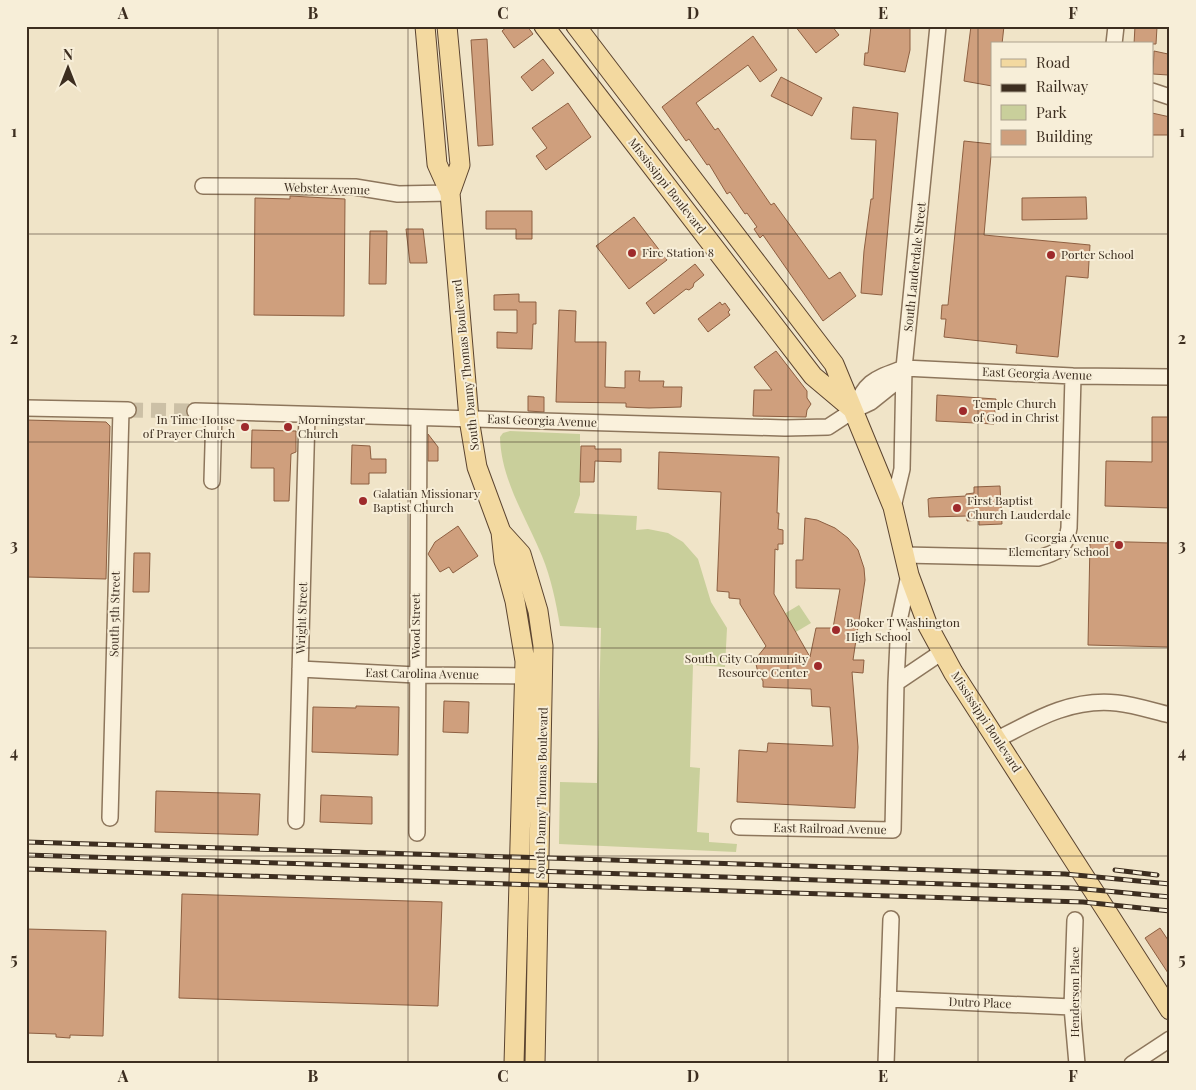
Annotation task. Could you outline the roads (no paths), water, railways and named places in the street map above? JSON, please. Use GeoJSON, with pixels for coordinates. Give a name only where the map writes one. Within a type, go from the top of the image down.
{"type":"FeatureCollection","features":[{"type":"Feature","properties":{"kind":"main road","name":"South Danny Thomas Boulevard"},"geometry":{"type":"LineString","coordinates":[[425,26],[437,164],[450,193],[469,419],[477,467],[501,532],[504,561],[521,630],[535,676],[535,1064]]}},
{"type":"Feature","properties":{"kind":"main road","name":"South Danny Thomas Boulevard"},"geometry":{"type":"LineString","coordinates":[[447,26],[460,165],[450,193]]}},
{"type":"Feature","properties":{"kind":"main road","name":"Mississippi Boulevard"},"geometry":{"type":"LineString","coordinates":[[576,26],[834,364],[893,507],[909,575],[928,626],[952,672],[998,739],[1087,883],[1170,1010]]}},
{"type":"Feature","properties":{"kind":"main road","name":"Mississippi Boulevard"},"geometry":{"type":"LineString","coordinates":[[553,30],[681,205],[813,376],[854,410]]}},
{"type":"Feature","properties":{"kind":"main road"},"geometry":{"type":"LineString","coordinates":[[681,205],[701,190]]}},
{"type":"Feature","properties":{"kind":"main road","name":"South Danny Thomas Boulevard"},"geometry":{"type":"LineString","coordinates":[[514,1064],[535,676]]}},
{"type":"Feature","properties":{"kind":"street","name":"South Lauderdale Street"},"geometry":{"type":"LineString","coordinates":[[893,507],[902,469],[904,368],[938,26]]}},
{"type":"Feature","properties":{"kind":"street"},"geometry":{"type":"LineString","coordinates":[[1114,42],[1116,26]]}},
{"type":"Feature","properties":{"kind":"street"},"geometry":{"type":"LineString","coordinates":[[1154,92],[1170,97]]}},
{"type":"Feature","properties":{"kind":"street","name":"Webster Avenue"},"geometry":{"type":"LineString","coordinates":[[203,186],[355,187],[398,194],[450,193]]}},
{"type":"Feature","properties":{"kind":"street","name":"East Georgia Avenue"},"geometry":{"type":"LineString","coordinates":[[195,412],[785,428],[828,427],[854,410],[862,390],[880,377],[904,368],[1073,376],[1170,377]]}},
{"type":"Feature","properties":{"kind":"street"},"geometry":{"type":"LineString","coordinates":[[904,556],[1038,558],[1056,553],[1067,540],[1069,528],[1073,376]]}},
{"type":"Feature","properties":{"kind":"street","name":"South 5th Street"},"geometry":{"type":"LineString","coordinates":[[26,408],[124,410],[110,818]]}},
{"type":"Feature","properties":{"kind":"street"},"geometry":{"type":"LineString","coordinates":[[212,481],[214,412]]}},
{"type":"Feature","properties":{"kind":"street","name":"Wright Street"},"geometry":{"type":"LineString","coordinates":[[296,821],[308,415]]}},
{"type":"Feature","properties":{"kind":"street","name":"Wood Street"},"geometry":{"type":"LineString","coordinates":[[417,833],[416,675],[419,419]]}},
{"type":"Feature","properties":{"kind":"street","name":"East Railroad Avenue"},"geometry":{"type":"LineString","coordinates":[[739,827],[893,830],[899,621],[909,575]]}},
{"type":"Feature","properties":{"kind":"street"},"geometry":{"type":"LineString","coordinates":[[896,683],[942,652]]}},
{"type":"Feature","properties":{"kind":"street","name":"East Carolina Avenue"},"geometry":{"type":"LineString","coordinates":[[300,669],[416,675],[535,676]]}},
{"type":"Feature","properties":{"kind":"street"},"geometry":{"type":"LineString","coordinates":[[998,739],[1050,712],[1083,703],[1117,703],[1170,715]]}},
{"type":"Feature","properties":{"kind":"street"},"geometry":{"type":"LineString","coordinates":[[886,1064],[891,920]]}},
{"type":"Feature","properties":{"kind":"street","name":"Henderson Place"},"geometry":{"type":"LineString","coordinates":[[1075,920],[1072,1007],[1078,1064]]}},
{"type":"Feature","properties":{"kind":"street","name":"Dutro Place"},"geometry":{"type":"LineString","coordinates":[[888,999],[1072,1007]]}},
{"type":"Feature","properties":{"kind":"street"},"geometry":{"type":"LineString","coordinates":[[1132,1064],[1170,1039]]}},
{"type":"Feature","properties":{"kind":"tunnel"},"geometry":{"type":"LineString","coordinates":[[128,410],[195,411]]}},
{"type":"Feature","properties":{"kind":"railway"},"geometry":{"type":"LineString","coordinates":[[26,842],[1065,874],[1170,884]]}},
{"type":"Feature","properties":{"kind":"railway"},"geometry":{"type":"LineString","coordinates":[[26,855],[1074,888],[1170,897]]}},
{"type":"Feature","properties":{"kind":"railway"},"geometry":{"type":"LineString","coordinates":[[26,869],[1083,902],[1170,911]]}},
{"type":"Feature","properties":{"kind":"railway"},"geometry":{"type":"LineString","coordinates":[[1115,870],[1157,875]]}},
{"type":"Feature","properties":{"kind":"place","name":"Fire Station 8"},"geometry":{"type":"Point","coordinates":[632,253]}},
{"type":"Feature","properties":{"kind":"place","name":"Porter School"},"geometry":{"type":"Point","coordinates":[1051,255]}},
{"type":"Feature","properties":{"kind":"place","name":"Temple Church of God in Christ"},"geometry":{"type":"Point","coordinates":[963,411]}},
{"type":"Feature","properties":{"kind":"place","name":"In Time House of Prayer Church"},"geometry":{"type":"Point","coordinates":[245,427]}},
{"type":"Feature","properties":{"kind":"place","name":"Morningstar Church"},"geometry":{"type":"Point","coordinates":[288,427]}},
{"type":"Feature","properties":{"kind":"place","name":"Galatian Missionary Baptist Church"},"geometry":{"type":"Point","coordinates":[363,501]}},
{"type":"Feature","properties":{"kind":"place","name":"First Baptist Church Lauderdale"},"geometry":{"type":"Point","coordinates":[957,508]}},
{"type":"Feature","properties":{"kind":"place","name":"Georgia Avenue Elementary School"},"geometry":{"type":"Point","coordinates":[1119,545]}},
{"type":"Feature","properties":{"kind":"place","name":"Booker T Washington High School"},"geometry":{"type":"Point","coordinates":[836,630]}},
{"type":"Feature","properties":{"kind":"place","name":"South City Community Resource Center"},"geometry":{"type":"Point","coordinates":[818,666]}}]}
